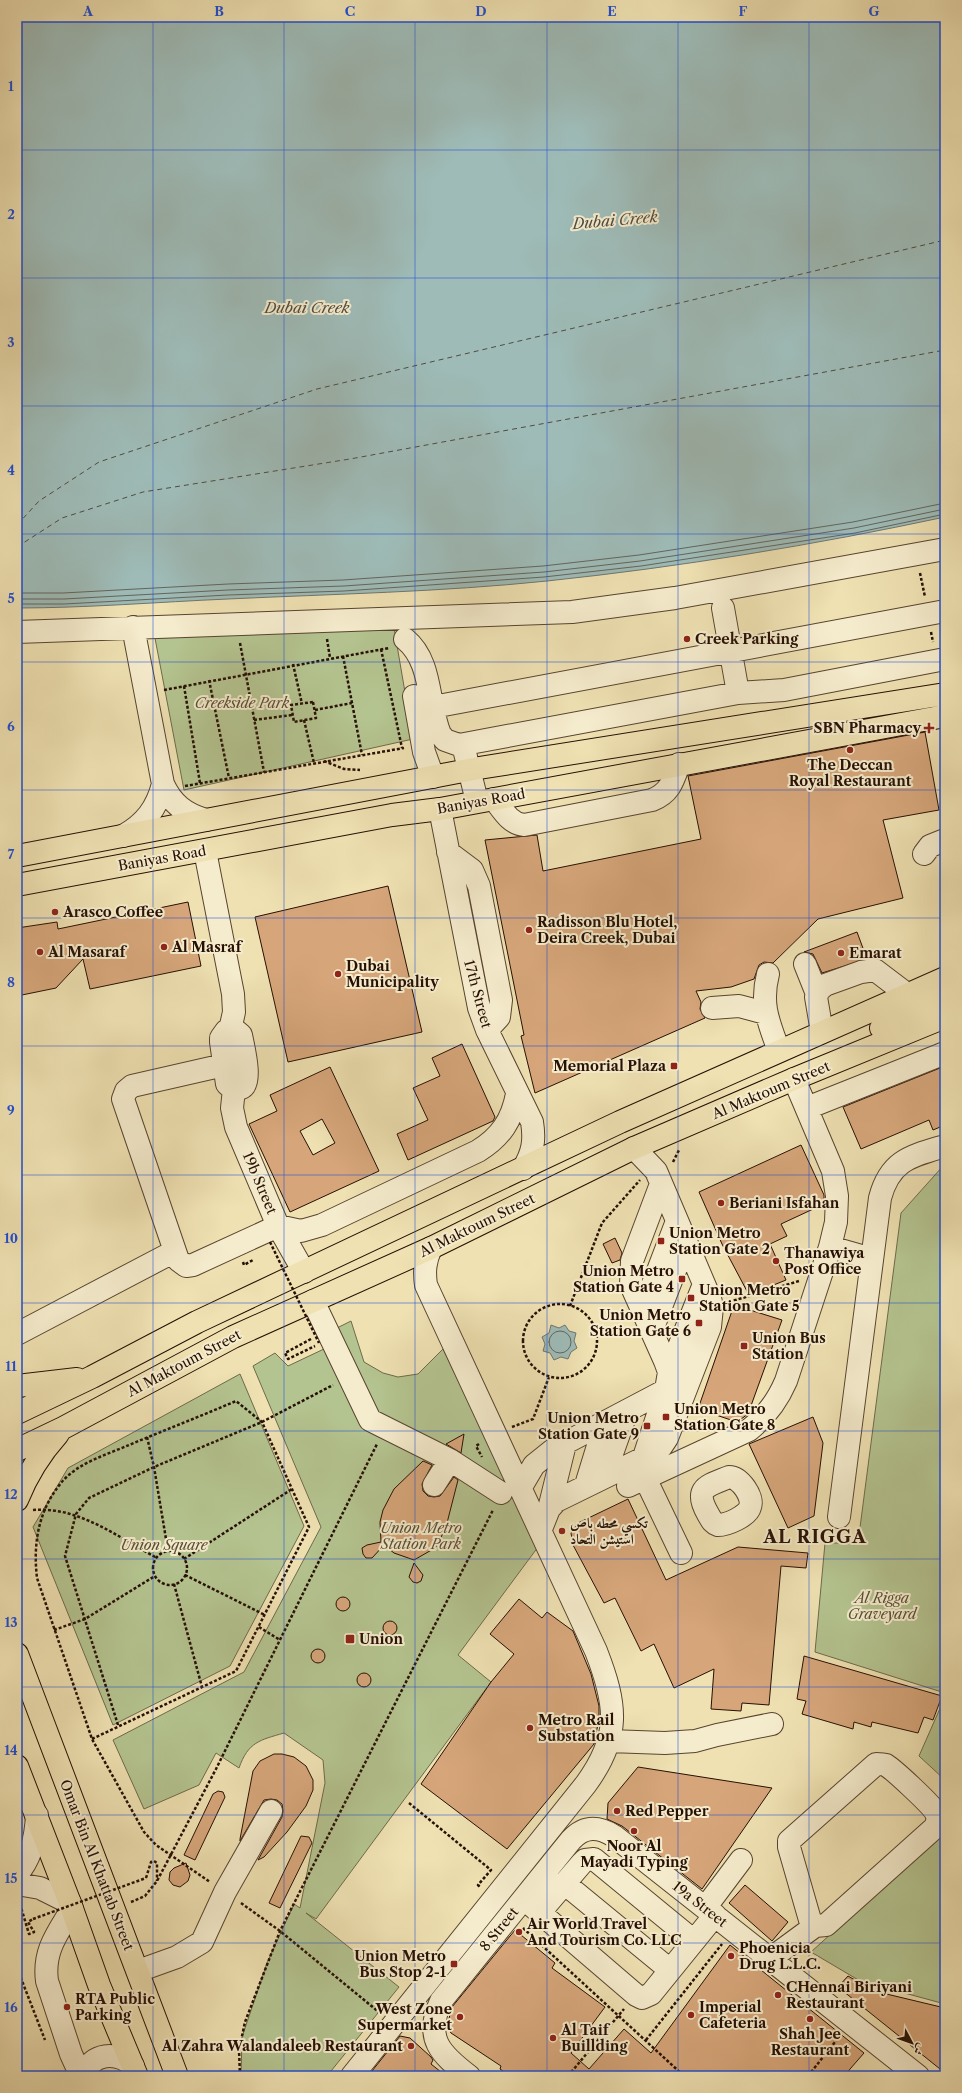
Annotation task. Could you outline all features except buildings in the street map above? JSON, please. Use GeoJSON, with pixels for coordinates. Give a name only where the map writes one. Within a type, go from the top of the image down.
{"type":"FeatureCollection","features":[{"type":"Feature","properties":{"kind":"main road"},"geometry":{"type":"LineString","coordinates":[[440,809],[439,798],[442,790],[449,786],[669,745],[705,732],[945,694]]}},
{"type":"Feature","properties":{"kind":"main road","name":"Baniyas Road"},"geometry":{"type":"LineString","coordinates":[[17,856],[433,777],[476,781],[679,764],[944,720]]}},
{"type":"Feature","properties":{"kind":"main road"},"geometry":{"type":"LineString","coordinates":[[236,844],[253,832],[272,826],[416,800],[428,791],[433,777]]}},
{"type":"Feature","properties":{"kind":"main road","name":"Baniyas Road"},"geometry":{"type":"LineString","coordinates":[[17,885],[392,815],[440,809]]}},
{"type":"Feature","properties":{"kind":"main road","name":"Al Maktoum Street"},"geometry":{"type":"LineString","coordinates":[[17,1413],[92,1378],[197,1322],[620,1122],[945,978]]}},
{"type":"Feature","properties":{"kind":"main road"},"geometry":{"type":"LineString","coordinates":[[794,1079],[820,1059],[842,1046],[945,1000]]}},
{"type":"Feature","properties":{"kind":"main road","name":"Al Maktoum Street"},"geometry":{"type":"LineString","coordinates":[[17,1450],[63,1428],[193,1357],[431,1248],[634,1148],[794,1079],[945,1017]]}},
{"type":"Feature","properties":{"kind":"main road"},"geometry":{"type":"LineString","coordinates":[[620,1122],[634,1148]]}},
{"type":"Feature","properties":{"kind":"main road"},"geometry":{"type":"LineString","coordinates":[[17,1386],[92,1378]]}},
{"type":"Feature","properties":{"kind":"main road"},"geometry":{"type":"LineString","coordinates":[[23,1505],[26,1478],[43,1451],[63,1428]]}},
{"type":"Feature","properties":{"kind":"main road","name":"Omar Bin Al Khattab Street"},"geometry":{"type":"LineString","coordinates":[[17,1654],[178,2076]]}},
{"type":"Feature","properties":{"kind":"main road"},"geometry":{"type":"LineString","coordinates":[[17,1766],[22,1790],[37,1815],[99,1985],[135,2071]]}},
{"type":"Feature","properties":{"kind":"street"},"geometry":{"type":"LineString","coordinates":[[17,632],[385,618],[525,615],[595,609],[788,578],[945,549]]}},
{"type":"Feature","properties":{"kind":"street"},"geometry":{"type":"LineString","coordinates":[[723,608],[738,693]]}},
{"type":"Feature","properties":{"kind":"street"},"geometry":{"type":"LineString","coordinates":[[424,709],[945,611]]}},
{"type":"Feature","properties":{"kind":"street"},"geometry":{"type":"LineString","coordinates":[[385,618],[398,626],[406,642],[416,650],[416,666],[424,709],[424,752],[433,777]]}},
{"type":"Feature","properties":{"kind":"street"},"geometry":{"type":"LineString","coordinates":[[133,627],[146,693],[172,785],[175,804],[189,814],[206,820]]}},
{"type":"Feature","properties":{"kind":"street"},"geometry":{"type":"LineString","coordinates":[[424,709],[445,740],[459,745],[738,693],[784,690],[945,658]]}},
{"type":"Feature","properties":{"kind":"street"},"geometry":{"type":"LineString","coordinates":[[476,781],[514,823],[524,825],[661,797],[668,790],[679,764]]}},
{"type":"Feature","properties":{"kind":"street"},"geometry":{"type":"LineString","coordinates":[[123,836],[142,824],[150,815],[160,795],[172,785]]}},
{"type":"Feature","properties":{"kind":"street","name":"17th Street"},"geometry":{"type":"LineString","coordinates":[[440,809],[476,996],[487,1030],[532,1122],[534,1134],[533,1147],[530,1158],[523,1169]]}},
{"type":"Feature","properties":{"kind":"street"},"geometry":{"type":"LineString","coordinates":[[934,857],[930,846],[945,840]]}},
{"type":"Feature","properties":{"kind":"street"},"geometry":{"type":"LineString","coordinates":[[204,851],[233,994],[234,1012],[230,1030]]}},
{"type":"Feature","properties":{"kind":"street"},"geometry":{"type":"LineString","coordinates":[[805,964],[817,994],[822,1032]]}},
{"type":"Feature","properties":{"kind":"street"},"geometry":{"type":"LineString","coordinates":[[817,994],[825,985],[871,970],[876,970],[908,995]]}},
{"type":"Feature","properties":{"kind":"street"},"geometry":{"type":"LineString","coordinates":[[768,974],[764,1000],[765,1012],[779,1051]]}},
{"type":"Feature","properties":{"kind":"street"},"geometry":{"type":"LineString","coordinates":[[712,1008],[739,1006],[765,1012]]}},
{"type":"Feature","properties":{"kind":"street"},"geometry":{"type":"LineString","coordinates":[[921,1028],[945,1021]]}},
{"type":"Feature","properties":{"kind":"street"},"geometry":{"type":"LineString","coordinates":[[230,1030],[234,1030],[241,1035],[248,1080],[243,1087],[234,1089],[227,1084],[221,1038],[226,1031],[230,1030]]}},
{"type":"Feature","properties":{"kind":"street"},"geometry":{"type":"LineString","coordinates":[[807,1108],[945,1053]]}},
{"type":"Feature","properties":{"kind":"street"},"geometry":{"type":"LineString","coordinates":[[224,1065],[132,1086],[124,1095],[123,1099],[175,1251],[180,1263],[189,1266],[274,1234],[293,1230],[312,1229],[478,1151],[490,1143],[509,1121],[517,1094]]}},
{"type":"Feature","properties":{"kind":"street"},"geometry":{"type":"LineString","coordinates":[[549,1509],[556,1501],[586,1485],[692,1458],[749,1430],[765,1417],[778,1400],[786,1382],[822,1275],[836,1222],[837,1196],[833,1171],[794,1079]]}},
{"type":"Feature","properties":{"kind":"street","name":"19b Street"},"geometry":{"type":"LineString","coordinates":[[234,1089],[232,1108],[236,1127],[274,1234],[304,1272]]}},
{"type":"Feature","properties":{"kind":"street"},"geometry":{"type":"LineString","coordinates":[[838,1517],[880,1198],[884,1183],[892,1170],[904,1159],[945,1146]]}},
{"type":"Feature","properties":{"kind":"street"},"geometry":{"type":"LineString","coordinates":[[634,1148],[666,1195],[695,1262],[712,1307],[710,1327],[664,1443],[636,1472]]}},
{"type":"Feature","properties":{"kind":"street"},"geometry":{"type":"LineString","coordinates":[[639,1302],[666,1195]]}},
{"type":"Feature","properties":{"kind":"street"},"geometry":{"type":"LineString","coordinates":[[661,1388],[656,1339],[631,1285],[632,1261],[666,1195]]}},
{"type":"Feature","properties":{"kind":"street"},"geometry":{"type":"LineString","coordinates":[[656,1339],[686,1242]]}},
{"type":"Feature","properties":{"kind":"street"},"geometry":{"type":"LineString","coordinates":[[830,1247],[872,1260]]}},
{"type":"Feature","properties":{"kind":"street"},"geometry":{"type":"LineString","coordinates":[[352,2076],[586,1784],[603,1757],[609,1741],[612,1724],[612,1707],[603,1669],[540,1529],[511,1490],[426,1285],[424,1272],[426,1260],[431,1248]]}},
{"type":"Feature","properties":{"kind":"street"},"geometry":{"type":"LineString","coordinates":[[17,1334],[175,1251]]}},
{"type":"Feature","properties":{"kind":"street"},"geometry":{"type":"LineString","coordinates":[[656,1339],[695,1262]]}},
{"type":"Feature","properties":{"kind":"street"},"geometry":{"type":"LineString","coordinates":[[681,1553],[636,1472],[661,1388],[704,1284]]}},
{"type":"Feature","properties":{"kind":"street"},"geometry":{"type":"LineString","coordinates":[[313,1301],[370,1420],[511,1490]]}},
{"type":"Feature","properties":{"kind":"street"},"geometry":{"type":"LineString","coordinates":[[511,1490],[544,1456],[627,1411],[661,1388],[691,1377]]}},
{"type":"Feature","properties":{"kind":"street"},"geometry":{"type":"LineString","coordinates":[[586,1485],[627,1411]]}},
{"type":"Feature","properties":{"kind":"street"},"geometry":{"type":"LineString","coordinates":[[586,1485],[605,1423]]}},
{"type":"Feature","properties":{"kind":"street"},"geometry":{"type":"LineString","coordinates":[[574,1439],[586,1485]]}},
{"type":"Feature","properties":{"kind":"street"},"geometry":{"type":"LineString","coordinates":[[540,1529],[549,1509],[574,1439]]}},
{"type":"Feature","properties":{"kind":"street"},"geometry":{"type":"LineString","coordinates":[[692,1458],[706,1487]]}},
{"type":"Feature","properties":{"kind":"street"},"geometry":{"type":"LineString","coordinates":[[434,1485],[450,1460]]}},
{"type":"Feature","properties":{"kind":"street"},"geometry":{"type":"LineString","coordinates":[[609,1741],[665,1743],[695,1741],[772,1724]]}},
{"type":"Feature","properties":{"kind":"street"},"geometry":{"type":"LineString","coordinates":[[770,1959],[815,1926],[826,1925],[936,1827],[938,1818],[933,1810],[884,1764],[873,1766],[789,1841],[789,1846],[810,1920],[815,1926]]}},
{"type":"Feature","properties":{"kind":"street"},"geometry":{"type":"LineString","coordinates":[[138,1971],[177,1957],[202,1942],[225,1892],[270,1811]]}},
{"type":"Feature","properties":{"kind":"street"},"geometry":{"type":"LineString","coordinates":[[17,1874],[30,1853],[36,1835],[37,1815]]}},
{"type":"Feature","properties":{"kind":"street","name":"19a Street"},"geometry":{"type":"LineString","coordinates":[[571,1840],[584,1830],[600,1829],[607,1832],[918,2076]]}},
{"type":"Feature","properties":{"kind":"street","name":"8 Street"},"geometry":{"type":"LineString","coordinates":[[469,2076],[441,2052],[434,2038],[433,2023],[441,2001],[448,1991],[532,1906],[571,1840]]}},
{"type":"Feature","properties":{"kind":"street"},"geometry":{"type":"LineString","coordinates":[[694,1941],[594,1859],[585,1860],[564,1883],[532,1906],[636,1995],[642,1998],[649,1996],[694,1941],[741,1860]]}},
{"type":"Feature","properties":{"kind":"street"},"geometry":{"type":"LineString","coordinates":[[564,1883],[670,1970]]}},
{"type":"Feature","properties":{"kind":"street"},"geometry":{"type":"LineString","coordinates":[[18,1893],[40,1888],[71,1906],[46,1958],[47,1981],[71,2054],[81,2076]]}},
{"type":"Feature","properties":{"kind":"street"},"geometry":{"type":"LineString","coordinates":[[60,2020],[69,2032],[82,2044],[107,2055],[126,2059],[135,2071]]}},
{"type":"Feature","properties":{"kind":"street"},"geometry":{"type":"LineString","coordinates":[[84,2076],[91,2064],[98,2058],[107,2055]]}},
{"type":"Feature","properties":{"kind":"path"},"geometry":{"type":"LineString","coordinates":[[236,623],[264,772]]}},
{"type":"Feature","properties":{"kind":"path"},"geometry":{"type":"LineString","coordinates":[[146,693],[293,664],[381,649],[406,642]]}},
{"type":"Feature","properties":{"kind":"path"},"geometry":{"type":"LineString","coordinates":[[381,649],[402,748]]}},
{"type":"Feature","properties":{"kind":"path"},"geometry":{"type":"LineString","coordinates":[[343,656],[362,755]]}},
{"type":"Feature","properties":{"kind":"path"},"geometry":{"type":"LineString","coordinates":[[293,664],[302,704]]}},
{"type":"Feature","properties":{"kind":"path"},"geometry":{"type":"LineString","coordinates":[[209,680],[229,778]]}},
{"type":"Feature","properties":{"kind":"path"},"geometry":{"type":"LineString","coordinates":[[184,686],[200,783]]}},
{"type":"Feature","properties":{"kind":"path"},"geometry":{"type":"LineString","coordinates":[[313,702],[315,710],[316,718],[294,722],[291,705],[313,702]]}},
{"type":"Feature","properties":{"kind":"path"},"geometry":{"type":"LineString","coordinates":[[315,710],[352,704]]}},
{"type":"Feature","properties":{"kind":"path"},"geometry":{"type":"LineString","coordinates":[[254,720],[292,715]]}},
{"type":"Feature","properties":{"kind":"path"},"geometry":{"type":"LineString","coordinates":[[304,720],[314,763]]}},
{"type":"Feature","properties":{"kind":"path"},"geometry":{"type":"LineString","coordinates":[[172,785],[200,783],[408,747]]}},
{"type":"Feature","properties":{"kind":"path"},"geometry":{"type":"LineString","coordinates":[[324,761],[344,769],[363,770]]}},
{"type":"Feature","properties":{"kind":"path"},"geometry":{"type":"LineString","coordinates":[[570,1306],[602,1223],[641,1179],[666,1195],[674,1157],[682,1148],[676,1131]]}},
{"type":"Feature","properties":{"kind":"path"},"geometry":{"type":"LineString","coordinates":[[274,1234],[319,1343],[288,1359],[285,1353],[320,1335]]}},
{"type":"Feature","properties":{"kind":"path"},"geometry":{"type":"LineString","coordinates":[[712,1307],[822,1275]]}},
{"type":"Feature","properties":{"kind":"path"},"geometry":{"type":"LineString","coordinates":[[557,1304],[570,1306],[582,1312],[593,1327],[597,1345],[593,1358],[585,1368],[574,1375],[562,1378],[549,1377],[538,1372],[528,1362],[524,1350],[523,1338],[526,1325],[534,1314],[545,1307],[557,1304]]}},
{"type":"Feature","properties":{"kind":"path"},"geometry":{"type":"LineString","coordinates":[[118,1725],[66,1556],[76,1514],[89,1498],[154,1467],[262,1422],[349,1377]]}},
{"type":"Feature","properties":{"kind":"path"},"geometry":{"type":"LineString","coordinates":[[520,1423],[533,1419],[549,1377]]}},
{"type":"Feature","properties":{"kind":"path"},"geometry":{"type":"LineString","coordinates":[[92,1739],[118,1725],[236,1671],[309,1527],[262,1422],[236,1401],[147,1437],[86,1464],[61,1483],[45,1509],[36,1534],[35,1556],[38,1578],[54,1630],[92,1739],[144,1832],[156,1845],[280,1931],[394,2024]]}},
{"type":"Feature","properties":{"kind":"path"},"geometry":{"type":"LineString","coordinates":[[114,1909],[145,1896],[157,1881],[280,1640],[385,1428]]}},
{"type":"Feature","properties":{"kind":"path"},"geometry":{"type":"LineString","coordinates":[[147,1437],[154,1467],[168,1551]]}},
{"type":"Feature","properties":{"kind":"path"},"geometry":{"type":"LineString","coordinates":[[184,1559],[292,1489]]}},
{"type":"Feature","properties":{"kind":"path"},"geometry":{"type":"LineString","coordinates":[[240,2076],[240,2050],[245,2022],[280,1931],[511,1490]]}},
{"type":"Feature","properties":{"kind":"path"},"geometry":{"type":"LineString","coordinates":[[23,1505],[76,1514],[157,1558]]}},
{"type":"Feature","properties":{"kind":"path"},"geometry":{"type":"LineString","coordinates":[[168,1551],[177,1553],[184,1559],[186,1564],[185,1575],[174,1584],[165,1584],[155,1576],[153,1566],[157,1558],[168,1551]]}},
{"type":"Feature","properties":{"kind":"path"},"geometry":{"type":"LineString","coordinates":[[185,1575],[265,1615]]}},
{"type":"Feature","properties":{"kind":"path"},"geometry":{"type":"LineString","coordinates":[[54,1630],[85,1619],[155,1576]]}},
{"type":"Feature","properties":{"kind":"path"},"geometry":{"type":"LineString","coordinates":[[174,1584],[202,1687]]}},
{"type":"Feature","properties":{"kind":"path"},"geometry":{"type":"LineString","coordinates":[[259,1627],[280,1640]]}},
{"type":"Feature","properties":{"kind":"path"},"geometry":{"type":"LineString","coordinates":[[18,1893],[29,1934],[34,1932],[28,1922],[33,1919],[146,1878],[151,1862],[154,1861],[157,1863],[157,1881]]}},
{"type":"Feature","properties":{"kind":"path"},"geometry":{"type":"LineString","coordinates":[[646,2040],[733,1930]]}},
{"type":"Feature","properties":{"kind":"path"},"geometry":{"type":"LineString","coordinates":[[17,1968],[48,2047]]}},
{"type":"Feature","properties":{"kind":"path"},"geometry":{"type":"LineString","coordinates":[[568,2076],[636,1995]]}},
{"type":"Feature","properties":{"kind":"path"},"geometry":{"type":"LineString","coordinates":[[808,2076],[851,2022]]}},
{"type":"Feature","properties":{"kind":"green space","name":"Creekside Park"},"geometry":{"type":"Polygon","coordinates":[[[393,622],[413,739],[184,790],[154,633],[393,622]]]}},
{"type":"Feature","properties":{"kind":"green space","name":"Al Rigga Graveyard"},"geometry":{"type":"Polygon","coordinates":[[[943,1166],[945,1166],[945,1693],[815,1652],[825,1543],[858,1543],[901,1213],[943,1166]]]}},
{"type":"Feature","properties":{"kind":"green space","name":"Union Metro Station Park"},"geometry":{"type":"Polygon","coordinates":[[[351,1321],[364,1362],[383,1373],[398,1377],[418,1374],[443,1349],[538,1547],[458,1655],[491,1682],[316,1919],[306,1913],[399,1987],[327,2076],[241,2076],[242,2037],[267,1963],[294,1904],[300,1908],[325,1783],[323,1760],[284,1733],[256,1743],[246,1753],[239,1768],[216,1753],[199,1785],[144,1809],[113,1740],[244,1672],[321,1527],[253,1366],[275,1353],[288,1366],[343,1340],[337,1328],[351,1321]]]}},
{"type":"Feature","properties":{"kind":"green space","name":"Union Square"},"geometry":{"type":"Polygon","coordinates":[[[240,1374],[304,1526],[230,1666],[113,1725],[33,1527],[68,1468],[240,1374]]]}},
{"type":"Feature","properties":{"kind":"green space"},"geometry":{"type":"Polygon","coordinates":[[[945,1697],[945,1780],[919,1756],[945,1697]]]}},
{"type":"Feature","properties":{"kind":"green space"},"geometry":{"type":"Polygon","coordinates":[[[945,1830],[945,2004],[860,1981],[811,1952],[945,1830]]]}},
{"type":"Feature","properties":{"kind":"water","name":"Dubai Creek"},"geometry":{"type":"Polygon","coordinates":[[[17,17],[945,17],[945,517],[797,546],[697,562],[507,585],[96,606],[17,608],[17,17]]]}},
{"type":"Feature","properties":{"kind":"water"},"geometry":{"type":"Polygon","coordinates":[[[551,1325],[559,1328],[565,1325],[569,1331],[576,1333],[574,1341],[577,1348],[571,1352],[568,1359],[561,1357],[554,1360],[550,1353],[543,1351],[545,1344],[542,1337],[549,1333],[551,1325]]]}},
{"type":"Feature","properties":{"kind":"ferry route"},"geometry":{"type":"LineString","coordinates":[[17,525],[39,501],[99,462],[317,389],[945,240]]}},
{"type":"Feature","properties":{"kind":"ferry route"},"geometry":{"type":"LineString","coordinates":[[17,547],[62,518],[143,492],[350,459],[945,350]]}},
{"type":"Feature","properties":{"kind":"place","name":"Creek Parking"},"geometry":{"type":"Point","coordinates":[687,639]}},
{"type":"Feature","properties":{"kind":"place","name":"SBN Pharmacy"},"geometry":{"type":"Point","coordinates":[929,728]}},
{"type":"Feature","properties":{"kind":"place","name":"The Deccan Royal Restaurant"},"geometry":{"type":"Point","coordinates":[850,750]}},
{"type":"Feature","properties":{"kind":"place","name":"Arasco Coffee"},"geometry":{"type":"Point","coordinates":[55,912]}},
{"type":"Feature","properties":{"kind":"place","name":"Radisson Blu Hotel, Deira Creek, Dubai"},"geometry":{"type":"Point","coordinates":[529,930]}},
{"type":"Feature","properties":{"kind":"place","name":"Al Masraf"},"geometry":{"type":"Point","coordinates":[164,947]}},
{"type":"Feature","properties":{"kind":"place","name":"Al Masaraf"},"geometry":{"type":"Point","coordinates":[40,952]}},
{"type":"Feature","properties":{"kind":"place","name":"Emarat"},"geometry":{"type":"Point","coordinates":[841,953]}},
{"type":"Feature","properties":{"kind":"place","name":"Dubai Municipality"},"geometry":{"type":"Point","coordinates":[338,974]}},
{"type":"Feature","properties":{"kind":"place","name":"Memorial Plaza"},"geometry":{"type":"Point","coordinates":[674,1066]}},
{"type":"Feature","properties":{"kind":"place","name":"Beriani Isfahan"},"geometry":{"type":"Point","coordinates":[721,1203]}},
{"type":"Feature","properties":{"kind":"place","name":"Union Metro Station Gate 2"},"geometry":{"type":"Point","coordinates":[661,1241]}},
{"type":"Feature","properties":{"kind":"place","name":"Thanawiya Post Office"},"geometry":{"type":"Point","coordinates":[776,1261]}},
{"type":"Feature","properties":{"kind":"place","name":"Union Metro Station Gate 4"},"geometry":{"type":"Point","coordinates":[682,1279]}},
{"type":"Feature","properties":{"kind":"place","name":"Union Metro Station Gate 5"},"geometry":{"type":"Point","coordinates":[691,1298]}},
{"type":"Feature","properties":{"kind":"place","name":"Union Metro Station Gate 6"},"geometry":{"type":"Point","coordinates":[699,1323]}},
{"type":"Feature","properties":{"kind":"place","name":"Union Bus Station"},"geometry":{"type":"Point","coordinates":[744,1346]}},
{"type":"Feature","properties":{"kind":"place","name":"Union Metro Station Gate 8"},"geometry":{"type":"Point","coordinates":[666,1417]}},
{"type":"Feature","properties":{"kind":"place","name":"Union Metro Station Gate 9"},"geometry":{"type":"Point","coordinates":[647,1426]}},
{"type":"Feature","properties":{"kind":"place","name":"تكسي محطه باص استيشن التحاد"},"geometry":{"type":"Point","coordinates":[562,1531]}},
{"type":"Feature","properties":{"kind":"place","name":"Union"},"geometry":{"type":"Point","coordinates":[350,1639]}},
{"type":"Feature","properties":{"kind":"place","name":"Metro Rail Substation"},"geometry":{"type":"Point","coordinates":[530,1728]}},
{"type":"Feature","properties":{"kind":"place","name":"Red Pepper"},"geometry":{"type":"Point","coordinates":[617,1811]}},
{"type":"Feature","properties":{"kind":"place","name":"Noor Al Mayadi Typing"},"geometry":{"type":"Point","coordinates":[634,1831]}},
{"type":"Feature","properties":{"kind":"place","name":"Air World Travel And Tourism Co. LLC"},"geometry":{"type":"Point","coordinates":[519,1932]}},
{"type":"Feature","properties":{"kind":"place","name":"Phoenicia Drug L.L.C."},"geometry":{"type":"Point","coordinates":[731,1956]}},
{"type":"Feature","properties":{"kind":"place","name":"Union Metro Bus Stop 2-1"},"geometry":{"type":"Point","coordinates":[454,1964]}},
{"type":"Feature","properties":{"kind":"place","name":"CHennai Biriyani Restaurant"},"geometry":{"type":"Point","coordinates":[778,1995]}},
{"type":"Feature","properties":{"kind":"place","name":"RTA Public Parking"},"geometry":{"type":"Point","coordinates":[67,2007]}},
{"type":"Feature","properties":{"kind":"place","name":"Imperial Cafeteria"},"geometry":{"type":"Point","coordinates":[691,2015]}},
{"type":"Feature","properties":{"kind":"place","name":"West Zone Supermarket"},"geometry":{"type":"Point","coordinates":[460,2017]}},
{"type":"Feature","properties":{"kind":"place","name":"Shah Jee Restaurant"},"geometry":{"type":"Point","coordinates":[810,2019]}},
{"type":"Feature","properties":{"kind":"place","name":"Al Taif Buillding"},"geometry":{"type":"Point","coordinates":[553,2038]}},
{"type":"Feature","properties":{"kind":"place","name":"Al Zahra Walandaleeb Restaurant"},"geometry":{"type":"Point","coordinates":[411,2046]}},
{"type":"Feature","properties":{"kind":"district","name":"AL RIGGA"},"geometry":{"type":"Point","coordinates":[815,1537]}}]}
